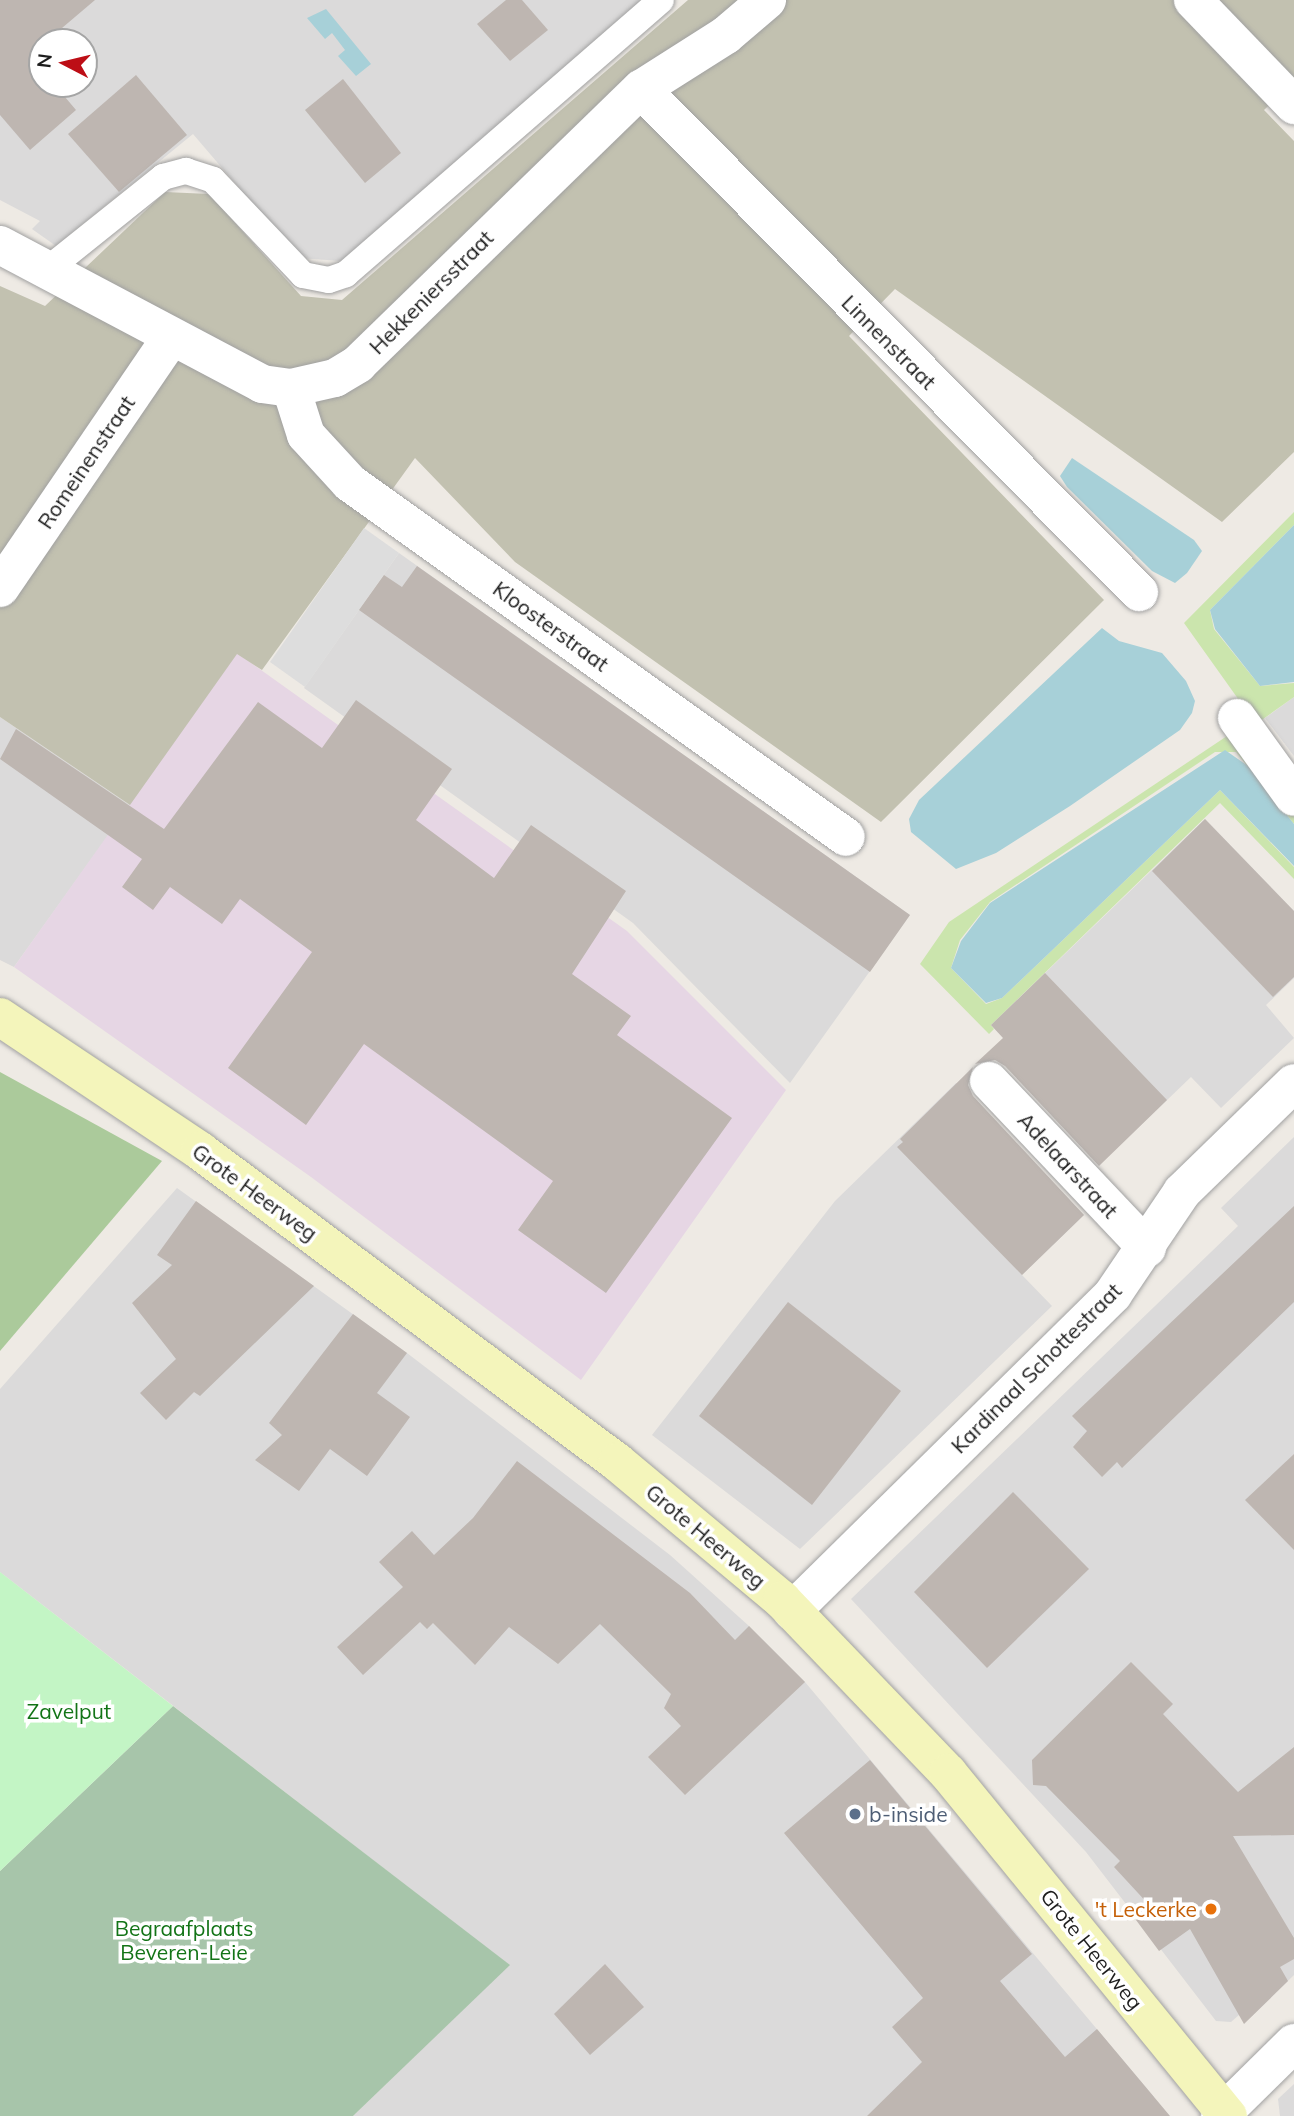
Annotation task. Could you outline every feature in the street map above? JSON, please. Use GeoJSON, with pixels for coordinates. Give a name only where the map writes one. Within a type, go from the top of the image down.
{"type":"FeatureCollection","features":[{"type":"Feature","properties":{"kind":"street","name":"Hekkeniersstraat"},"geometry":{"type":"LineString","coordinates":[[0,245],[262,384],[291,388],[335,378],[358,364],[641,89],[726,36],[767,0]]}},
{"type":"Feature","properties":{"kind":"street"},"geometry":{"type":"LineString","coordinates":[[1193,0],[1294,105]]}},
{"type":"Feature","properties":{"kind":"street","name":"Linnenstraat"},"geometry":{"type":"LineString","coordinates":[[641,89],[1139,592]]}},
{"type":"Feature","properties":{"kind":"street","name":"Romeinenstraat"},"geometry":{"type":"LineString","coordinates":[[0,588],[171,337]]}},
{"type":"Feature","properties":{"kind":"street","name":"Kloosterstraat"},"geometry":{"type":"LineString","coordinates":[[291,388],[306,435],[350,482],[846,837]]}},
{"type":"Feature","properties":{"kind":"street"},"geometry":{"type":"LineString","coordinates":[[1237,718],[1294,796]]}},
{"type":"Feature","properties":{"kind":"street","name":"Grote Heerweg"},"geometry":{"type":"LineString","coordinates":[[0,1017],[200,1151],[617,1462],[792,1611],[947,1773],[1224,2115]]}},
{"type":"Feature","properties":{"kind":"street","name":"Grote Heerweg"},"geometry":{"type":"LineString","coordinates":[[0,1042],[77,1071]]}},
{"type":"Feature","properties":{"kind":"street","name":"Adelaarstraat"},"geometry":{"type":"LineString","coordinates":[[989,1081],[1147,1248]]}},
{"type":"Feature","properties":{"kind":"street","name":"Kardinaal Schottestraat"},"geometry":{"type":"LineString","coordinates":[[792,1611],[1114,1294],[1182,1192],[1294,1083]]}},
{"type":"Feature","properties":{"kind":"street"},"geometry":{"type":"LineString","coordinates":[[1224,2115],[1294,2043]]}},
{"type":"Feature","properties":{"kind":"lane"},"geometry":{"type":"LineString","coordinates":[[47,270],[163,177],[186,171],[213,180],[303,275],[329,279],[346,274],[661,0]]}},
{"type":"Feature","properties":{"kind":"shaded area"},"geometry":{"type":"Polygon","coordinates":[[[0,0],[642,0],[341,261],[299,258],[193,134],[56,246],[32,229],[40,221],[0,200],[0,0]]]}},
{"type":"Feature","properties":{"kind":"shaded area"},"geometry":{"type":"Polygon","coordinates":[[[688,0],[1294,0],[1294,81],[1264,110],[1294,141],[1294,452],[1222,522],[895,289],[849,336],[1104,600],[881,822],[515,562],[415,458],[262,670],[237,654],[130,805],[0,717],[0,286],[45,306],[165,192],[209,194],[301,296],[342,300],[688,0]]]}},
{"type":"Feature","properties":{"kind":"shaded area"},"geometry":{"type":"Polygon","coordinates":[[[364,528],[399,553],[305,687],[270,662],[364,528]]]}},
{"type":"Feature","properties":{"kind":"shaded area"},"geometry":{"type":"Polygon","coordinates":[[[399,553],[910,915],[790,1083],[633,923],[304,688],[399,553]]]}},
{"type":"Feature","properties":{"kind":"shaded area"},"geometry":{"type":"Polygon","coordinates":[[[237,653],[627,931],[786,1090],[581,1380],[311,1177],[14,967],[237,653]]]}},
{"type":"Feature","properties":{"kind":"shaded area"},"geometry":{"type":"Polygon","coordinates":[[[1294,697],[1294,756],[1265,718],[1294,697]]]}},
{"type":"Feature","properties":{"kind":"shaded area"},"geometry":{"type":"Polygon","coordinates":[[[0,717],[130,805],[14,967],[0,960],[0,717]]]}},
{"type":"Feature","properties":{"kind":"shaded area"},"geometry":{"type":"Polygon","coordinates":[[[1205,819],[1294,911],[1294,978],[1266,1005],[1294,1038],[1221,1108],[1191,1077],[1113,1152],[991,1025],[1205,819]]]}},
{"type":"Feature","properties":{"kind":"shaded area"},"geometry":{"type":"Polygon","coordinates":[[[956,1083],[1084,1215],[1022,1275],[1052,1306],[800,1549],[652,1435],[835,1201],[956,1083]]]}},
{"type":"Feature","properties":{"kind":"shaded area"},"geometry":{"type":"Polygon","coordinates":[[[1294,1137],[1294,1975],[1252,2016],[1239,2015],[1231,2022],[1216,2021],[1086,1852],[851,1599],[1238,1226],[1221,1208],[1294,1137]]]}},
{"type":"Feature","properties":{"kind":"shaded area"},"geometry":{"type":"Polygon","coordinates":[[[177,1188],[407,1353],[670,1555],[749,1626],[805,1682],[1154,2097],[1152,2116],[353,2116],[509,1965],[0,1572],[0,1389],[177,1188]]]}},
{"type":"Feature","properties":{"kind":"shaded area"},"geometry":{"type":"Polygon","coordinates":[[[1294,2084],[1294,2116],[1280,2116],[1278,2099],[1294,2084]]]}},
{"type":"Feature","properties":{"kind":"green space"},"geometry":{"type":"Polygon","coordinates":[[[1294,512],[1294,525],[1210,610],[1214,629],[1260,686],[1294,683],[1294,697],[1256,724],[1184,623],[1294,512]]]}},
{"type":"Feature","properties":{"kind":"green space"},"geometry":{"type":"Polygon","coordinates":[[[1233,732],[1294,813],[1294,824],[1236,752],[1215,752],[990,902],[960,940],[951,968],[986,1004],[1002,998],[1220,790],[1294,867],[1294,879],[1220,803],[991,1025],[994,1029],[989,1034],[920,964],[949,922],[1233,732]]]}},
{"type":"Feature","properties":{"kind":"green space"},"geometry":{"type":"Polygon","coordinates":[[[0,1072],[162,1161],[0,1351],[0,1072]]]}},
{"type":"Feature","properties":{"kind":"green space","name":"Zavelput"},"geometry":{"type":"Polygon","coordinates":[[[0,1572],[173,1706],[0,1871],[0,1572]]]}},
{"type":"Feature","properties":{"kind":"green space","name":"Begraafplaats Beveren-Leie"},"geometry":{"type":"Polygon","coordinates":[[[173,1706],[510,1965],[353,2116],[0,2116],[0,1871],[173,1706]]]}},
{"type":"Feature","properties":{"kind":"water"},"geometry":{"type":"Polygon","coordinates":[[[326,9],[371,64],[356,76],[338,56],[345,50],[332,33],[325,39],[307,18],[326,9]]]}},
{"type":"Feature","properties":{"kind":"water"},"geometry":{"type":"Polygon","coordinates":[[[1072,458],[1194,540],[1202,551],[1187,573],[1175,583],[1152,571],[1067,487],[1060,476],[1072,458]]]}},
{"type":"Feature","properties":{"kind":"water"},"geometry":{"type":"Polygon","coordinates":[[[1294,525],[1294,682],[1260,686],[1215,629],[1210,610],[1294,525]]]}},
{"type":"Feature","properties":{"kind":"water"},"geometry":{"type":"Polygon","coordinates":[[[1102,628],[1119,641],[1162,653],[1186,681],[1195,701],[1192,713],[1180,730],[1070,806],[996,853],[956,869],[911,832],[909,819],[919,800],[1102,628]]]}},
{"type":"Feature","properties":{"kind":"water"},"geometry":{"type":"Polygon","coordinates":[[[1225,750],[1248,766],[1294,824],[1294,866],[1220,790],[1002,998],[986,1003],[951,968],[961,941],[990,903],[1225,750]]]}},
{"type":"Feature","properties":{"kind":"building"},"geometry":{"type":"Polygon","coordinates":[[[0,0],[95,0],[62,28],[28,28],[28,98],[66,98],[76,110],[30,150],[0,115],[0,0]]]}},
{"type":"Feature","properties":{"kind":"building"},"geometry":{"type":"Polygon","coordinates":[[[506,0],[522,0],[548,30],[510,61],[477,24],[506,0]]]}},
{"type":"Feature","properties":{"kind":"building"},"geometry":{"type":"Polygon","coordinates":[[[136,75],[187,135],[119,192],[68,134],[136,75]]]}},
{"type":"Feature","properties":{"kind":"building"},"geometry":{"type":"Polygon","coordinates":[[[343,79],[401,153],[365,183],[305,110],[343,79]]]}},
{"type":"Feature","properties":{"kind":"building"},"geometry":{"type":"Polygon","coordinates":[[[417,566],[910,915],[870,972],[359,610],[384,575],[402,587],[417,566]]]}},
{"type":"Feature","properties":{"kind":"building"},"geometry":{"type":"Polygon","coordinates":[[[356,700],[452,769],[416,820],[494,878],[531,825],[626,891],[572,974],[631,1016],[617,1035],[732,1118],[606,1293],[518,1230],[553,1181],[364,1044],[306,1125],[228,1068],[312,952],[240,899],[222,924],[170,887],[153,910],[122,887],[142,859],[0,759],[16,729],[164,829],[258,702],[322,748],[356,700]]]}},
{"type":"Feature","properties":{"kind":"building"},"geometry":{"type":"Polygon","coordinates":[[[1205,819],[1294,911],[1294,977],[1273,997],[1152,871],[1205,819]]]}},
{"type":"Feature","properties":{"kind":"building"},"geometry":{"type":"Polygon","coordinates":[[[1045,973],[1167,1100],[1099,1166],[1005,1066],[995,1060],[975,1064],[1003,1038],[991,1025],[1045,973]]]}},
{"type":"Feature","properties":{"kind":"building"},"geometry":{"type":"Polygon","coordinates":[[[973,1067],[968,1085],[973,1096],[1084,1215],[1022,1275],[897,1147],[903,1142],[900,1139],[973,1067]]]}},
{"type":"Feature","properties":{"kind":"building"},"geometry":{"type":"Polygon","coordinates":[[[196,1201],[314,1286],[200,1396],[194,1392],[166,1420],[140,1393],[176,1359],[132,1303],[172,1265],[157,1255],[196,1201]]]}},
{"type":"Feature","properties":{"kind":"building"},"geometry":{"type":"Polygon","coordinates":[[[1294,1206],[1294,1302],[1122,1468],[1117,1462],[1102,1477],[1073,1447],[1087,1431],[1072,1416],[1294,1206]]]}},
{"type":"Feature","properties":{"kind":"building"},"geometry":{"type":"Polygon","coordinates":[[[788,1302],[901,1391],[812,1505],[699,1416],[788,1302]]]}},
{"type":"Feature","properties":{"kind":"building"},"geometry":{"type":"Polygon","coordinates":[[[353,1314],[407,1353],[377,1393],[410,1417],[367,1476],[330,1449],[299,1491],[255,1460],[282,1435],[269,1423],[353,1314]]]}},
{"type":"Feature","properties":{"kind":"building"},"geometry":{"type":"Polygon","coordinates":[[[1294,1454],[1294,1550],[1245,1500],[1294,1454]]]}},
{"type":"Feature","properties":{"kind":"building"},"geometry":{"type":"Polygon","coordinates":[[[517,1461],[690,1593],[735,1640],[749,1626],[805,1682],[685,1795],[648,1757],[681,1726],[664,1708],[671,1694],[600,1624],[558,1664],[509,1627],[475,1665],[433,1623],[427,1629],[420,1622],[363,1675],[337,1647],[403,1587],[379,1562],[412,1531],[434,1555],[473,1518],[517,1461]]]}},
{"type":"Feature","properties":{"kind":"building"},"geometry":{"type":"Polygon","coordinates":[[[1013,1492],[1089,1569],[987,1668],[914,1592],[1013,1492]]]}},
{"type":"Feature","properties":{"kind":"building"},"geometry":{"type":"Polygon","coordinates":[[[1131,1662],[1173,1704],[1163,1714],[1238,1792],[1294,1747],[1294,1835],[1233,1836],[1294,1938],[1294,1959],[1280,1967],[1288,1981],[1244,2024],[1190,1929],[1159,1951],[1136,1920],[1150,1906],[1114,1867],[1120,1861],[1046,1786],[1033,1785],[1032,1760],[1131,1662]]]}},
{"type":"Feature","properties":{"kind":"building"},"geometry":{"type":"Polygon","coordinates":[[[870,1760],[1032,1954],[1000,1981],[1065,2057],[1097,2029],[1170,2116],[867,2116],[922,2062],[892,2027],[923,1998],[784,1833],[870,1760]]]}},
{"type":"Feature","properties":{"kind":"building"},"geometry":{"type":"Polygon","coordinates":[[[605,1964],[644,2007],[590,2055],[554,2014],[605,1964]]]}},
{"type":"Feature","properties":{"kind":"place","name":"b-inside"},"geometry":{"type":"Point","coordinates":[855,1814]}},
{"type":"Feature","properties":{"kind":"place","name":"'t Leckerke"},"geometry":{"type":"Point","coordinates":[1211,1909]}}]}
